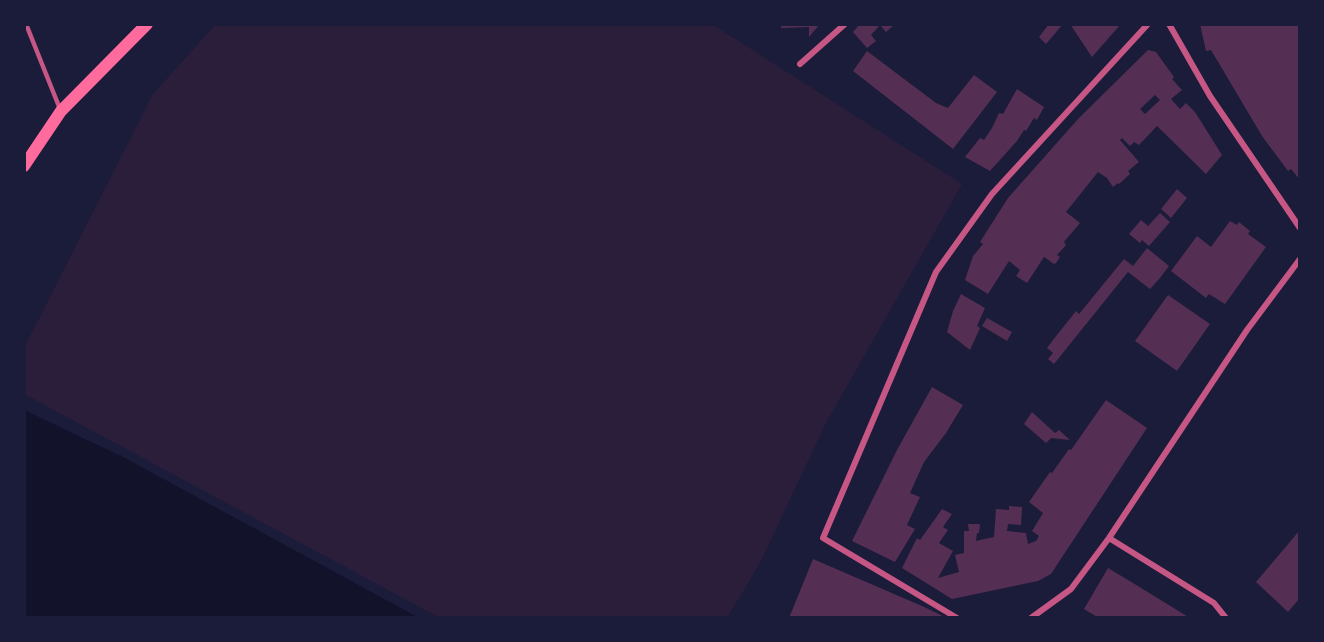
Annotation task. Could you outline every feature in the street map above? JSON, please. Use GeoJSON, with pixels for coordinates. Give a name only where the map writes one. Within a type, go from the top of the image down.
{"type":"FeatureCollection","features":[{"type":"Feature","properties":{"kind":"main road"},"geometry":{"type":"LineString","coordinates":[[24,166],[61,111],[147,24]]}},
{"type":"Feature","properties":{"kind":"street"},"geometry":{"type":"LineString","coordinates":[[800,64],[845,24]]}},
{"type":"Feature","properties":{"kind":"street"},"geometry":{"type":"LineString","coordinates":[[957,618],[824,538],[936,272],[992,194],[1148,24]]}},
{"type":"Feature","properties":{"kind":"street"},"geometry":{"type":"LineString","coordinates":[[1169,24],[1210,96],[1300,228]]}},
{"type":"Feature","properties":{"kind":"street"},"geometry":{"type":"LineString","coordinates":[[1031,618],[1071,589],[1109,538],[1247,330],[1300,259]]}},
{"type":"Feature","properties":{"kind":"street"},"geometry":{"type":"LineString","coordinates":[[1109,538],[1214,603],[1226,618]]}},
{"type":"Feature","properties":{"kind":"lane"},"geometry":{"type":"LineString","coordinates":[[26,24],[61,111]]}},
{"type":"Feature","properties":{"kind":"shaded area"},"geometry":{"type":"Polygon","coordinates":[[[216,24],[712,24],[962,184],[826,423],[760,563],[727,618],[440,618],[24,394],[24,348],[153,94],[216,24]]]}},
{"type":"Feature","properties":{"kind":"shaded area"},"geometry":{"type":"Polygon","coordinates":[[[24,410],[125,458],[419,618],[24,618],[24,410]]]}},
{"type":"Feature","properties":{"kind":"building"},"geometry":{"type":"Polygon","coordinates":[[[781,24],[820,24],[809,37],[809,27],[781,28],[781,24]]]}},
{"type":"Feature","properties":{"kind":"building"},"geometry":{"type":"Polygon","coordinates":[[[860,24],[895,24],[886,32],[880,25],[871,35],[876,41],[867,48],[853,32],[860,24]]]}},
{"type":"Feature","properties":{"kind":"building"},"geometry":{"type":"Polygon","coordinates":[[[1049,24],[1063,24],[1046,44],[1039,37],[1049,24]]]}},
{"type":"Feature","properties":{"kind":"building"},"geometry":{"type":"Polygon","coordinates":[[[1072,24],[1121,24],[1092,57],[1072,24]]]}},
{"type":"Feature","properties":{"kind":"building"},"geometry":{"type":"Polygon","coordinates":[[[1200,24],[1300,24],[1300,180],[1291,169],[1288,171],[1262,136],[1211,50],[1206,51],[1200,24]]]}},
{"type":"Feature","properties":{"kind":"building"},"geometry":{"type":"Polygon","coordinates":[[[1148,50],[1156,52],[1174,77],[1172,79],[1182,90],[1171,99],[1180,109],[1186,103],[1195,112],[1222,155],[1206,174],[1157,126],[1139,145],[1134,142],[1130,146],[1122,138],[1120,140],[1139,162],[1128,171],[1130,174],[1113,187],[1107,178],[1098,172],[1066,212],[1080,223],[1064,242],[1066,245],[1057,255],[1060,257],[1056,263],[1044,257],[1027,283],[1016,276],[1020,270],[1009,261],[988,294],[965,280],[973,256],[983,244],[980,242],[1008,198],[1078,119],[1148,50]],[[1155,95],[1140,109],[1145,114],[1160,100],[1155,95]]]}},
{"type":"Feature","properties":{"kind":"building"},"geometry":{"type":"Polygon","coordinates":[[[867,51],[936,103],[948,108],[974,75],[997,92],[953,149],[853,71],[867,51]]]}},
{"type":"Feature","properties":{"kind":"building"},"geometry":{"type":"Polygon","coordinates":[[[1017,89],[1044,107],[1037,120],[1034,118],[1026,131],[1024,130],[990,171],[965,157],[980,138],[984,140],[999,113],[1003,114],[1017,89]]]}},
{"type":"Feature","properties":{"kind":"building"},"geometry":{"type":"Polygon","coordinates":[[[1177,189],[1187,198],[1171,218],[1161,209],[1177,189]]]}},
{"type":"Feature","properties":{"kind":"building"},"geometry":{"type":"Polygon","coordinates":[[[1160,213],[1170,222],[1149,246],[1142,240],[1140,243],[1129,234],[1141,220],[1148,226],[1160,213]]]}},
{"type":"Feature","properties":{"kind":"building"},"geometry":{"type":"Polygon","coordinates":[[[1230,221],[1237,225],[1239,222],[1250,231],[1248,234],[1266,247],[1225,304],[1209,294],[1206,298],[1171,271],[1197,236],[1211,247],[1230,221]]]}},
{"type":"Feature","properties":{"kind":"building"},"geometry":{"type":"Polygon","coordinates":[[[1147,248],[1169,266],[1160,278],[1150,289],[1128,272],[1054,364],[1048,359],[1053,353],[1047,348],[1076,311],[1079,314],[1124,259],[1133,266],[1147,248]]]}},
{"type":"Feature","properties":{"kind":"building"},"geometry":{"type":"Polygon","coordinates":[[[961,294],[985,308],[977,326],[980,328],[970,350],[947,332],[961,294]]]}},
{"type":"Feature","properties":{"kind":"building"},"geometry":{"type":"Polygon","coordinates":[[[1168,295],[1210,324],[1177,371],[1135,341],[1168,295]]]}},
{"type":"Feature","properties":{"kind":"building"},"geometry":{"type":"Polygon","coordinates":[[[987,318],[1012,332],[1007,341],[982,326],[987,318]]]}},
{"type":"Feature","properties":{"kind":"building"},"geometry":{"type":"Polygon","coordinates":[[[932,387],[963,405],[924,462],[910,493],[920,497],[907,525],[915,529],[895,562],[852,541],[897,450],[932,387]]]}},
{"type":"Feature","properties":{"kind":"building"},"geometry":{"type":"Polygon","coordinates":[[[1106,400],[1147,428],[1051,574],[1038,581],[952,599],[902,568],[917,538],[920,540],[942,509],[952,514],[943,527],[948,530],[939,543],[953,551],[938,578],[959,572],[955,555],[964,553],[964,531],[969,531],[968,524],[980,524],[976,541],[994,537],[996,509],[1009,510],[1009,506],[1022,507],[1021,525],[1008,524],[1007,531],[1026,533],[1028,544],[1036,541],[1039,536],[1032,531],[1043,513],[1029,502],[1050,472],[1052,473],[1069,449],[1071,450],[1106,400]]]}},
{"type":"Feature","properties":{"kind":"building"},"geometry":{"type":"Polygon","coordinates":[[[1032,412],[1055,433],[1059,430],[1070,440],[1051,438],[1046,443],[1024,424],[1032,412]]]}},
{"type":"Feature","properties":{"kind":"building"},"geometry":{"type":"Polygon","coordinates":[[[1300,530],[1300,598],[1288,612],[1256,582],[1300,530]]]}},
{"type":"Feature","properties":{"kind":"building"},"geometry":{"type":"Polygon","coordinates":[[[813,559],[922,606],[947,618],[789,618],[813,559]]]}},
{"type":"Feature","properties":{"kind":"building"},"geometry":{"type":"Polygon","coordinates":[[[1108,568],[1190,618],[1099,618],[1084,609],[1108,568]]]}}]}
